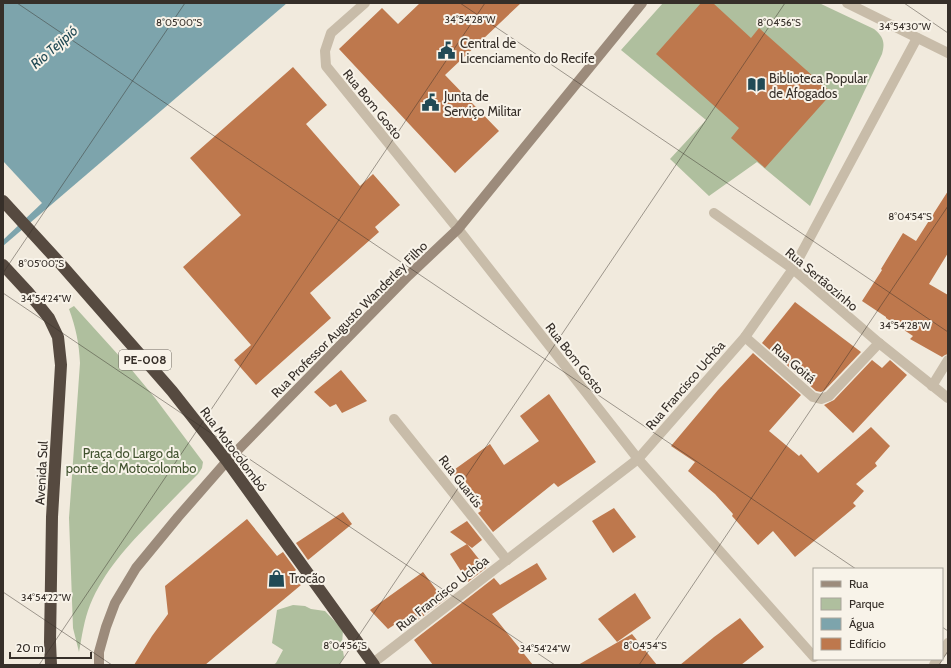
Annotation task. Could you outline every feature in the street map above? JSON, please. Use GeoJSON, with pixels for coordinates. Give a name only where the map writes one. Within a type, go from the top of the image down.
{"type":"FeatureCollection","features":[{"type":"Feature","properties":{"kind":"highway","name":"Rua Motocolombó"},"geometry":{"type":"LineString","coordinates":[[3,201],[172,392],[227,461],[374,664]]}},
{"type":"Feature","properties":{"kind":"highway","name":"Avenida Sul"},"geometry":{"type":"LineString","coordinates":[[3,265],[49,318],[58,337],[61,365],[52,517],[51,665]]}},
{"type":"Feature","properties":{"kind":"main road","name":"Rua Professor Augusto Wanderley Filho"},"geometry":{"type":"LineString","coordinates":[[99,665],[99,652],[114,603],[136,568],[227,461],[408,276],[458,229],[642,3]]}},
{"type":"Feature","properties":{"kind":"street","name":"Rua Bom Gosto"},"geometry":{"type":"LineString","coordinates":[[365,3],[331,33],[325,51],[326,66],[458,229],[638,459],[813,656]]}},
{"type":"Feature","properties":{"kind":"street"},"geometry":{"type":"LineString","coordinates":[[847,3],[948,53]]}},
{"type":"Feature","properties":{"kind":"street","name":"Rua Francisco Uchôa"},"geometry":{"type":"LineString","coordinates":[[374,664],[638,459],[745,338],[793,269],[917,38]]}},
{"type":"Feature","properties":{"kind":"street","name":"Rua Sertãozinho"},"geometry":{"type":"LineString","coordinates":[[714,213],[793,269],[879,343],[948,398]]}},
{"type":"Feature","properties":{"kind":"street","name":"Rua Goitá"},"geometry":{"type":"LineString","coordinates":[[745,338],[813,397],[821,399],[829,396],[879,343]]}},
{"type":"Feature","properties":{"kind":"street"},"geometry":{"type":"LineString","coordinates":[[932,386],[948,360]]}},
{"type":"Feature","properties":{"kind":"street","name":"Rua Guarús"},"geometry":{"type":"LineString","coordinates":[[394,418],[507,560]]}},
{"type":"Feature","properties":{"kind":"green space"},"geometry":{"type":"Polygon","coordinates":[[[663,3],[819,3],[874,29],[880,35],[883,40],[882,54],[810,206],[757,162],[709,196],[670,159],[706,120],[621,50],[663,3]]]}},
{"type":"Feature","properties":{"kind":"green space","name":"Praça do Largo da ponte do Motocolombo"},"geometry":{"type":"Polygon","coordinates":[[[74,306],[155,398],[203,462],[202,468],[198,474],[135,539],[109,570],[90,605],[79,652],[73,628],[69,518],[80,363],[77,336],[69,309],[74,306]]]}},
{"type":"Feature","properties":{"kind":"green space"},"geometry":{"type":"Polygon","coordinates":[[[293,605],[305,606],[311,609],[325,611],[343,630],[342,645],[344,657],[339,665],[273,665],[276,663],[283,650],[272,643],[277,610],[293,605]]]}},
{"type":"Feature","properties":{"kind":"water","name":"Rio Tejipió"},"geometry":{"type":"Polygon","coordinates":[[[3,3],[287,3],[3,246],[3,3]]]}},
{"type":"Feature","properties":{"kind":"pier"},"geometry":{"type":"Polygon","coordinates":[[[3,161],[42,203],[3,240],[3,161]]]}},
{"type":"Feature","properties":{"kind":"building","name":"Junta de Serviço Militar"},"geometry":{"type":"Polygon","coordinates":[[[420,3],[521,3],[445,75],[499,131],[455,173],[339,49],[382,8],[398,24],[420,3]]]}},
{"type":"Feature","properties":{"kind":"building","name":"Biblioteca Popular de Afogados"},"geometry":{"type":"Polygon","coordinates":[[[701,3],[713,3],[751,38],[759,28],[832,93],[765,168],[731,138],[739,128],[656,54],[701,3]]]}},
{"type":"Feature","properties":{"kind":"building"},"geometry":{"type":"Polygon","coordinates":[[[293,67],[327,105],[306,124],[360,186],[373,174],[400,205],[375,227],[379,232],[310,293],[331,318],[256,385],[234,360],[251,345],[183,267],[241,215],[190,158],[293,67]]]}},
{"type":"Feature","properties":{"kind":"building"},"geometry":{"type":"Polygon","coordinates":[[[948,191],[948,253],[929,284],[948,295],[948,354],[942,357],[910,339],[913,336],[862,301],[903,233],[916,241],[948,191]]]}},
{"type":"Feature","properties":{"kind":"building"},"geometry":{"type":"Polygon","coordinates":[[[795,302],[861,352],[825,390],[821,392],[816,391],[762,343],[795,302]]]}},
{"type":"Feature","properties":{"kind":"building"},"geometry":{"type":"Polygon","coordinates":[[[753,353],[801,395],[769,431],[799,456],[801,454],[818,473],[871,427],[890,446],[875,463],[877,466],[856,484],[864,491],[853,503],[856,506],[795,557],[773,531],[758,545],[715,494],[688,471],[695,462],[671,446],[718,390],[753,353]]]}},
{"type":"Feature","properties":{"kind":"building"},"geometry":{"type":"Polygon","coordinates":[[[872,360],[882,368],[890,360],[907,375],[853,433],[824,405],[834,400],[872,360]]]}},
{"type":"Feature","properties":{"kind":"building"},"geometry":{"type":"Polygon","coordinates":[[[341,370],[367,401],[342,413],[336,404],[330,407],[314,392],[341,370]]]}},
{"type":"Feature","properties":{"kind":"building"},"geometry":{"type":"Polygon","coordinates":[[[549,394],[596,462],[558,487],[554,483],[493,532],[478,513],[481,511],[477,505],[483,501],[451,472],[490,444],[504,465],[539,441],[520,416],[549,394]]]}},
{"type":"Feature","properties":{"kind":"building"},"geometry":{"type":"Polygon","coordinates":[[[614,508],[636,537],[613,553],[592,521],[614,508]]]}},
{"type":"Feature","properties":{"kind":"building"},"geometry":{"type":"Polygon","coordinates":[[[343,512],[352,524],[308,560],[296,543],[343,512]]]}},
{"type":"Feature","properties":{"kind":"building"},"geometry":{"type":"Polygon","coordinates":[[[247,519],[277,556],[283,552],[296,570],[291,574],[301,585],[205,665],[134,665],[168,614],[165,586],[247,519]]]}},
{"type":"Feature","properties":{"kind":"building"},"geometry":{"type":"Polygon","coordinates":[[[467,521],[482,540],[472,548],[450,532],[467,521]]]}},
{"type":"Feature","properties":{"kind":"building"},"geometry":{"type":"Polygon","coordinates":[[[467,544],[486,568],[468,582],[450,554],[467,544]]]}},
{"type":"Feature","properties":{"kind":"building"},"geometry":{"type":"Polygon","coordinates":[[[537,563],[547,579],[492,614],[533,665],[433,665],[414,640],[494,578],[500,585],[537,563]]]}},
{"type":"Feature","properties":{"kind":"building"},"geometry":{"type":"Polygon","coordinates":[[[423,572],[444,600],[450,596],[406,629],[400,621],[388,629],[370,610],[423,572]]]}},
{"type":"Feature","properties":{"kind":"building"},"geometry":{"type":"Polygon","coordinates":[[[635,593],[651,618],[617,642],[598,619],[635,593]]]}},
{"type":"Feature","properties":{"kind":"building"},"geometry":{"type":"Polygon","coordinates":[[[740,618],[764,647],[741,665],[680,665],[714,637],[740,618]]]}},
{"type":"Feature","properties":{"kind":"building"},"geometry":{"type":"Polygon","coordinates":[[[632,634],[657,665],[578,665],[632,634]]]}},
{"type":"Feature","properties":{"kind":"place","name":"Central de Licenciamento do Recife"},"geometry":{"type":"Point","coordinates":[447,50]}},
{"type":"Feature","properties":{"kind":"place","name":"Biblioteca Popular de Afogados"},"geometry":{"type":"Point","coordinates":[756,85]}},
{"type":"Feature","properties":{"kind":"place","name":"Junta de Serviço Militar"},"geometry":{"type":"Point","coordinates":[431,103]}},
{"type":"Feature","properties":{"kind":"place","name":"Trocão"},"geometry":{"type":"Point","coordinates":[276,578]}}]}
